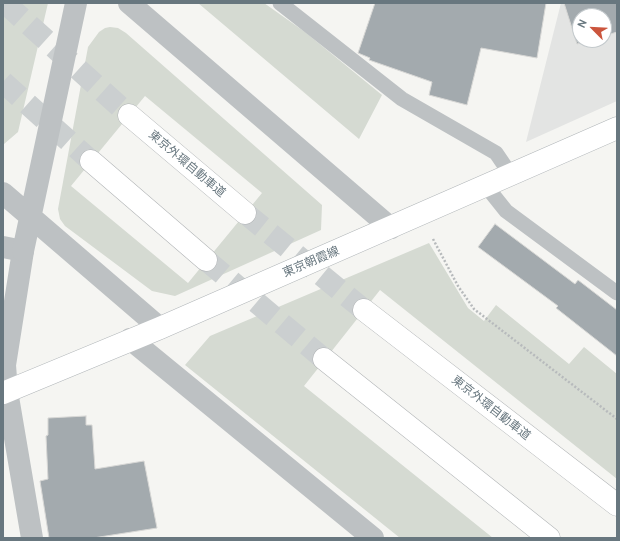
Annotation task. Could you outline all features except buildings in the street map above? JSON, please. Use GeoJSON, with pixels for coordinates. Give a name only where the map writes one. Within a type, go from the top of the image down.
{"type":"FeatureCollection","features":[{"type":"Feature","properties":{"kind":"main road","name":"東京外環自動車道"},"geometry":{"type":"LineString","coordinates":[[129,115],[245,213]]}},
{"type":"Feature","properties":{"kind":"main road","name":"東京朝霞線"},"geometry":{"type":"LineString","coordinates":[[5,392],[130,339],[160,328],[617,128]]}},
{"type":"Feature","properties":{"kind":"main road"},"geometry":{"type":"LineString","coordinates":[[91,161],[206,260]]}},
{"type":"Feature","properties":{"kind":"main road","name":"東京外環自動車道"},"geometry":{"type":"LineString","coordinates":[[364,310],[617,505]]}},
{"type":"Feature","properties":{"kind":"main road"},"geometry":{"type":"LineString","coordinates":[[324,360],[549,538]]}},
{"type":"Feature","properties":{"kind":"street"},"geometry":{"type":"LineString","coordinates":[[32,538],[5,392],[5,365],[13,249],[29,216],[76,3]]}},
{"type":"Feature","properties":{"kind":"street"},"geometry":{"type":"LineString","coordinates":[[129,3],[391,228]]}},
{"type":"Feature","properties":{"kind":"street"},"geometry":{"type":"LineString","coordinates":[[3,193],[160,328]]}},
{"type":"Feature","properties":{"kind":"street"},"geometry":{"type":"LineString","coordinates":[[130,339],[373,538]]}},
{"type":"Feature","properties":{"kind":"lane"},"geometry":{"type":"LineString","coordinates":[[280,3],[402,99],[496,153],[511,175]]}},
{"type":"Feature","properties":{"kind":"lane"},"geometry":{"type":"LineString","coordinates":[[486,186],[506,211],[617,293]]}},
{"type":"Feature","properties":{"kind":"path"},"geometry":{"type":"LineString","coordinates":[[430,233],[458,286],[474,308],[617,419]]}},
{"type":"Feature","properties":{"kind":"shaded area"},"geometry":{"type":"Polygon","coordinates":[[[3,3],[48,3],[18,132],[4,144],[3,3]]]}},
{"type":"Feature","properties":{"kind":"shaded area"},"geometry":{"type":"Polygon","coordinates":[[[198,3],[264,3],[305,32],[382,95],[359,139],[198,3]]]}},
{"type":"Feature","properties":{"kind":"shaded area"},"geometry":{"type":"Polygon","coordinates":[[[561,3],[617,3],[617,101],[526,142],[561,3]]]}},
{"type":"Feature","properties":{"kind":"shaded area"},"geometry":{"type":"Polygon","coordinates":[[[105,28],[118,28],[126,33],[322,205],[321,230],[175,296],[152,291],[65,226],[60,219],[58,209],[88,47],[99,32],[105,28]],[[145,96],[71,186],[188,283],[262,193],[145,96]]]}},
{"type":"Feature","properties":{"kind":"shaded area"},"geometry":{"type":"Polygon","coordinates":[[[429,243],[468,308],[484,321],[496,305],[569,364],[584,347],[617,374],[617,479],[380,290],[304,386],[493,538],[400,538],[185,365],[210,336],[429,243]]]}},
{"type":"Feature","properties":{"kind":"tunnel"},"geometry":{"type":"LineString","coordinates":[[5,3],[129,115]]}},
{"type":"Feature","properties":{"kind":"tunnel"},"geometry":{"type":"LineString","coordinates":[[3,82],[91,161]]}},
{"type":"Feature","properties":{"kind":"tunnel"},"geometry":{"type":"LineString","coordinates":[[245,213],[364,310]]}},
{"type":"Feature","properties":{"kind":"tunnel"},"geometry":{"type":"LineString","coordinates":[[206,260],[324,359]]}}]}
